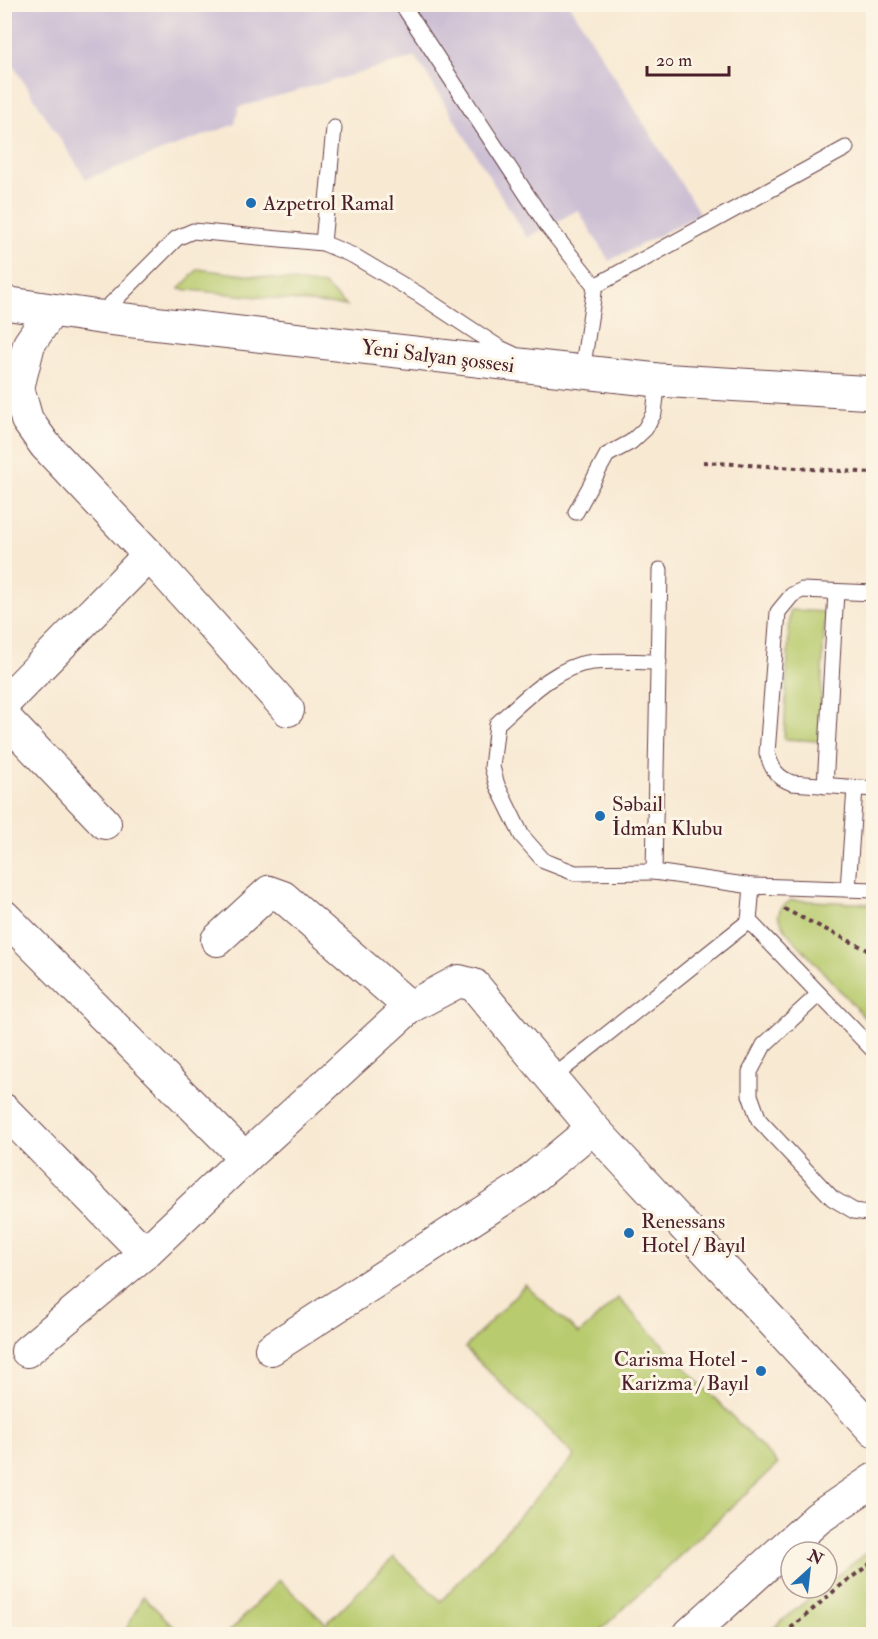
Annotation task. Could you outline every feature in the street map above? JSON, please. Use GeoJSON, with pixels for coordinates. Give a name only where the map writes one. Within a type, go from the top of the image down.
{"type":"FeatureCollection","features":[{"type":"Feature","properties":{"kind":"highway","name":"Yeni Salyan şossesi"},"geometry":{"type":"LineString","coordinates":[[6,304],[658,380],[873,393]]}},
{"type":"Feature","properties":{"kind":"highway"},"geometry":{"type":"LineString","coordinates":[[690,1635],[818,1518],[873,1480]]}},
{"type":"Feature","properties":{"kind":"street"},"geometry":{"type":"LineString","coordinates":[[52,310],[30,345],[18,388],[27,420],[45,445],[149,555],[288,710]]}},
{"type":"Feature","properties":{"kind":"street"},"geometry":{"type":"LineString","coordinates":[[4,703],[149,555]]}},
{"type":"Feature","properties":{"kind":"street"},"geometry":{"type":"LineString","coordinates":[[4,717],[105,823]]}},
{"type":"Feature","properties":{"kind":"street"},"geometry":{"type":"LineString","coordinates":[[217,940],[269,892],[283,897],[410,1008]]}},
{"type":"Feature","properties":{"kind":"street"},"geometry":{"type":"LineString","coordinates":[[4,916],[245,1158]]}},
{"type":"Feature","properties":{"kind":"street"},"geometry":{"type":"LineString","coordinates":[[27,1351],[145,1252],[410,1008],[459,981],[474,985],[593,1128],[873,1431]]}},
{"type":"Feature","properties":{"kind":"street"},"geometry":{"type":"LineString","coordinates":[[4,1110],[145,1252]]}},
{"type":"Feature","properties":{"kind":"street"},"geometry":{"type":"LineString","coordinates":[[272,1349],[522,1187],[593,1128]]}},
{"type":"Feature","properties":{"kind":"lane"},"geometry":{"type":"LineString","coordinates":[[402,4],[548,227],[595,286],[582,372]]}},
{"type":"Feature","properties":{"kind":"lane"},"geometry":{"type":"LineString","coordinates":[[322,243],[334,128]]}},
{"type":"Feature","properties":{"kind":"lane"},"geometry":{"type":"LineString","coordinates":[[595,286],[846,148]]}},
{"type":"Feature","properties":{"kind":"lane"},"geometry":{"type":"LineString","coordinates":[[99,316],[177,238],[193,231],[322,243],[354,256],[418,294],[500,348],[546,368]]}},
{"type":"Feature","properties":{"kind":"lane"},"geometry":{"type":"LineString","coordinates":[[576,512],[607,455],[632,442],[645,429],[654,413],[658,380]]}},
{"type":"Feature","properties":{"kind":"lane"},"geometry":{"type":"LineString","coordinates":[[654,872],[660,570]]}},
{"type":"Feature","properties":{"kind":"lane"},"geometry":{"type":"LineString","coordinates":[[873,593],[802,590],[792,594],[778,612],[767,753],[772,770],[780,778],[792,783],[873,789]]}},
{"type":"Feature","properties":{"kind":"lane"},"geometry":{"type":"LineString","coordinates":[[825,786],[836,592]]}},
{"type":"Feature","properties":{"kind":"lane"},"geometry":{"type":"LineString","coordinates":[[659,662],[591,662],[566,670],[531,693],[497,724],[492,767],[496,784],[522,836],[544,861],[575,873],[654,872],[752,886],[873,890]]}},
{"type":"Feature","properties":{"kind":"lane"},"geometry":{"type":"LineString","coordinates":[[848,889],[855,788]]}},
{"type":"Feature","properties":{"kind":"lane"},"geometry":{"type":"LineString","coordinates":[[552,1078],[749,921],[752,886]]}},
{"type":"Feature","properties":{"kind":"lane"},"geometry":{"type":"LineString","coordinates":[[749,921],[873,1051]]}},
{"type":"Feature","properties":{"kind":"lane"},"geometry":{"type":"LineString","coordinates":[[819,994],[764,1045],[750,1072],[750,1095],[759,1120],[832,1198],[854,1211],[873,1214]]}},
{"type":"Feature","properties":{"kind":"path"},"geometry":{"type":"LineString","coordinates":[[703,462],[873,473]]}},
{"type":"Feature","properties":{"kind":"path"},"geometry":{"type":"LineString","coordinates":[[752,886],[781,908],[873,953]]}},
{"type":"Feature","properties":{"kind":"path"},"geometry":{"type":"LineString","coordinates":[[784,1635],[840,1586],[873,1561]]}},
{"type":"Feature","properties":{"kind":"shaded area"},"geometry":{"type":"Polygon","coordinates":[[[5,5],[570,5],[700,214],[609,261],[578,210],[527,238],[416,57],[239,107],[235,124],[86,179],[5,53],[5,5]]]}},
{"type":"Feature","properties":{"kind":"green space"},"geometry":{"type":"Polygon","coordinates":[[[198,269],[324,285],[347,306],[179,289],[198,269]]]}},
{"type":"Feature","properties":{"kind":"green space"},"geometry":{"type":"Polygon","coordinates":[[[790,610],[825,612],[819,741],[784,739],[790,610]]]}},
{"type":"Feature","properties":{"kind":"green space"},"geometry":{"type":"Polygon","coordinates":[[[791,900],[873,904],[873,1027],[787,932],[778,916],[781,908],[791,900]]]}},
{"type":"Feature","properties":{"kind":"green space"},"geometry":{"type":"Polygon","coordinates":[[[525,1285],[579,1334],[618,1298],[778,1464],[596,1634],[227,1634],[279,1580],[326,1624],[394,1557],[441,1601],[575,1456],[465,1348],[525,1285]]]}},
{"type":"Feature","properties":{"kind":"green space"},"geometry":{"type":"Polygon","coordinates":[[[873,1547],[873,1634],[766,1634],[807,1600],[839,1600],[839,1574],[873,1547]]]}},
{"type":"Feature","properties":{"kind":"green space"},"geometry":{"type":"Polygon","coordinates":[[[143,1596],[181,1634],[124,1634],[143,1596]]]}},
{"type":"Feature","properties":{"kind":"place","name":"Azpetrol Ramal"},"geometry":{"type":"Point","coordinates":[251,203]}},
{"type":"Feature","properties":{"kind":"place","name":"Səbail İdman Klubu"},"geometry":{"type":"Point","coordinates":[600,816]}},
{"type":"Feature","properties":{"kind":"place","name":"Renessans Hotel / Bayıl"},"geometry":{"type":"Point","coordinates":[629,1233]}},
{"type":"Feature","properties":{"kind":"place","name":"Carisma Hotel - Karizma / Bayıl"},"geometry":{"type":"Point","coordinates":[761,1371]}}]}
